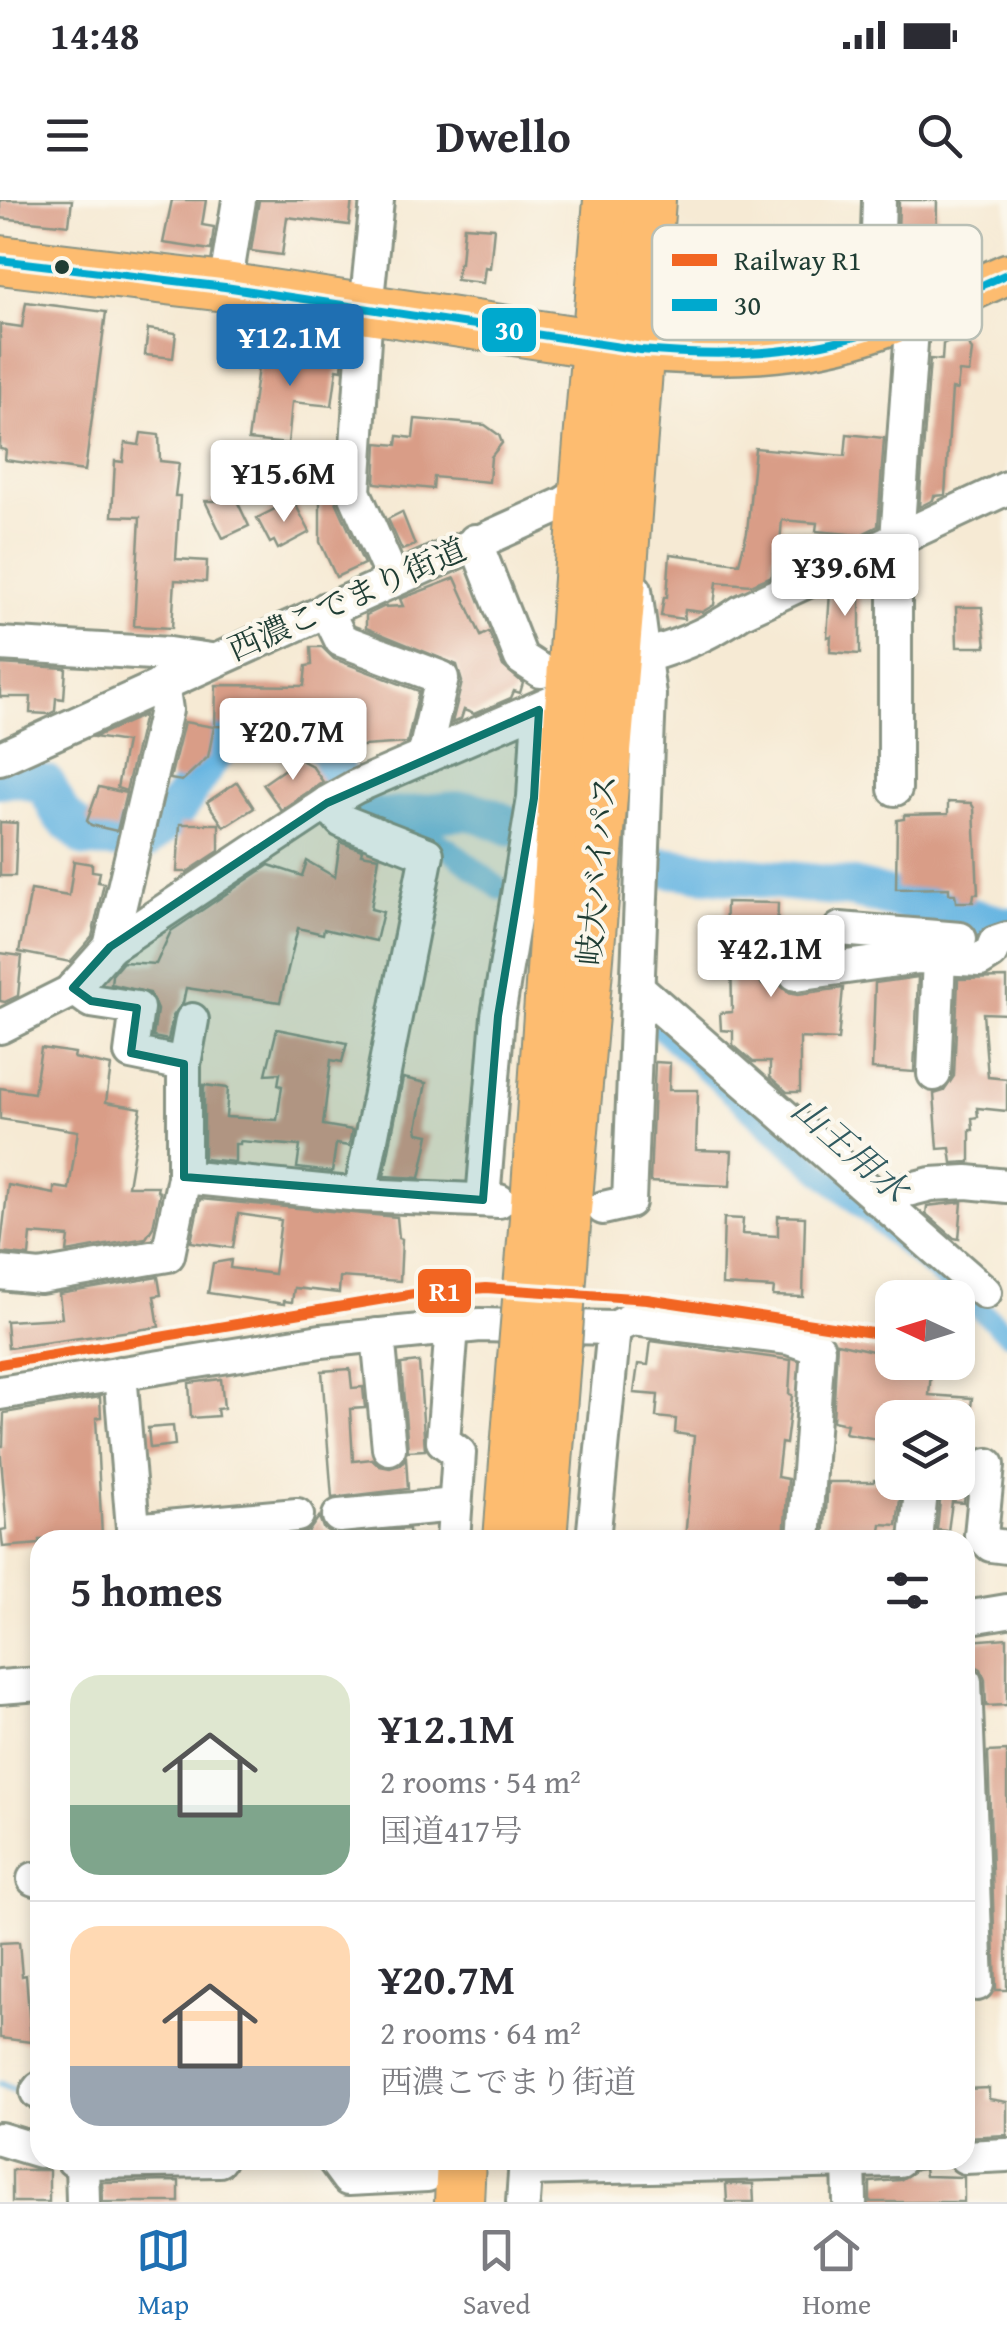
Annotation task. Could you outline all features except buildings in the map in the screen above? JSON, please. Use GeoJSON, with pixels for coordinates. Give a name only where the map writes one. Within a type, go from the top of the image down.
{"type":"FeatureCollection","features":[{"type":"Feature","properties":{"kind":"highway","name":"岐大バイパス"},"geometry":{"type":"LineString","coordinates":[[537,1210],[629,660],[618,346],[608,200]]}},
{"type":"Feature","properties":{"kind":"highway","name":"岐大バイパス"},"geometry":{"type":"LineString","coordinates":[[542,1530],[537,1210],[550,695],[584,491],[651,200]]}},
{"type":"Feature","properties":{"kind":"highway"},"geometry":{"type":"LineString","coordinates":[[0,260],[226,287],[618,346]]}},
{"type":"Feature","properties":{"kind":"highway","name":"岐大バイパス"},"geometry":{"type":"LineString","coordinates":[[510,1530],[539,1359]]}},
{"type":"Feature","properties":{"kind":"highway"},"geometry":{"type":"LineString","coordinates":[[491,2202],[511,2170]]}},
{"type":"Feature","properties":{"kind":"main road"},"geometry":{"type":"LineString","coordinates":[[982,285],[1007,274]]}},
{"type":"Feature","properties":{"kind":"main road"},"geometry":{"type":"LineString","coordinates":[[618,346],[702,356],[764,353],[837,340]]}},
{"type":"Feature","properties":{"kind":"street"},"geometry":{"type":"LineString","coordinates":[[226,287],[239,200]]}},
{"type":"Feature","properties":{"kind":"street"},"geometry":{"type":"LineString","coordinates":[[378,200],[366,309],[354,492],[393,580]]}},
{"type":"Feature","properties":{"kind":"street"},"geometry":{"type":"LineString","coordinates":[[877,225],[878,200]]}},
{"type":"Feature","properties":{"kind":"street"},"geometry":{"type":"LineString","coordinates":[[897,539],[911,340]]}},
{"type":"Feature","properties":{"kind":"street"},"geometry":{"type":"LineString","coordinates":[[184,1176],[537,1210],[629,1202],[649,696],[629,660],[724,624],[741,612],[1007,488]]}},
{"type":"Feature","properties":{"kind":"street","name":"西濃こでまり街道"},"geometry":{"type":"LineString","coordinates":[[0,758],[563,504],[584,491]]}},
{"type":"Feature","properties":{"kind":"street"},"geometry":{"type":"LineString","coordinates":[[0,1027],[73,988],[110,947],[338,797],[550,695],[521,658],[475,541]]}},
{"type":"Feature","properties":{"kind":"street"},"geometry":{"type":"LineString","coordinates":[[865,556],[886,570],[896,594],[894,790]]}},
{"type":"Feature","properties":{"kind":"street"},"geometry":{"type":"LineString","coordinates":[[326,609],[341,640],[442,678],[424,757]]}},
{"type":"Feature","properties":{"kind":"street"},"geometry":{"type":"LineString","coordinates":[[0,644],[211,660]]}},
{"type":"Feature","properties":{"kind":"street"},"geometry":{"type":"LineString","coordinates":[[110,947],[166,710],[162,683]]}},
{"type":"Feature","properties":{"kind":"street"},"geometry":{"type":"LineString","coordinates":[[338,797],[342,821],[427,854],[360,1195]]}},
{"type":"Feature","properties":{"kind":"street"},"geometry":{"type":"LineString","coordinates":[[840,928],[1001,941]]}},
{"type":"Feature","properties":{"kind":"street"},"geometry":{"type":"LineString","coordinates":[[796,974],[919,957],[980,960],[1001,941]]}},
{"type":"Feature","properties":{"kind":"street"},"geometry":{"type":"LineString","coordinates":[[934,1074],[938,958]]}},
{"type":"Feature","properties":{"kind":"street"},"geometry":{"type":"LineString","coordinates":[[637,987],[984,1292]]}},
{"type":"Feature","properties":{"kind":"street"},"geometry":{"type":"LineString","coordinates":[[73,988],[91,1001],[137,1008],[131,1053],[184,1064]]}},
{"type":"Feature","properties":{"kind":"street"},"geometry":{"type":"LineString","coordinates":[[0,1272],[40,1276],[168,1255],[184,1176],[184,1064],[192,1020]]}},
{"type":"Feature","properties":{"kind":"street"},"geometry":{"type":"LineString","coordinates":[[876,1198],[932,1184],[1007,1186]]}},
{"type":"Feature","properties":{"kind":"street"},"geometry":{"type":"LineString","coordinates":[[0,1393],[321,1340],[480,1324],[614,1328],[632,1318],[790,1338],[818,1348],[805,1530]]}},
{"type":"Feature","properties":{"kind":"street"},"geometry":{"type":"LineString","coordinates":[[452,1327],[444,1440],[459,1453],[454,1530]]}},
{"type":"Feature","properties":{"kind":"street"},"geometry":{"type":"LineString","coordinates":[[594,1530],[614,1328]]}},
{"type":"Feature","properties":{"kind":"street"},"geometry":{"type":"LineString","coordinates":[[378,1335],[388,1448]]}},
{"type":"Feature","properties":{"kind":"street"},"geometry":{"type":"LineString","coordinates":[[120,1373],[134,1530]]}},
{"type":"Feature","properties":{"kind":"street"},"geometry":{"type":"LineString","coordinates":[[987,1538],[988,1465]]}},
{"type":"Feature","properties":{"kind":"street"},"geometry":{"type":"LineString","coordinates":[[917,1530],[920,1500]]}},
{"type":"Feature","properties":{"kind":"street"},"geometry":{"type":"LineString","coordinates":[[338,1516],[456,1505]]}},
{"type":"Feature","properties":{"kind":"street"},"geometry":{"type":"LineString","coordinates":[[175,1530],[297,1515]]}},
{"type":"Feature","properties":{"kind":"street"},"geometry":{"type":"LineString","coordinates":[[975,1616],[1007,1611]]}},
{"type":"Feature","properties":{"kind":"street"},"geometry":{"type":"LineString","coordinates":[[0,1687],[30,1685]]}},
{"type":"Feature","properties":{"kind":"street"},"geometry":{"type":"LineString","coordinates":[[975,1934],[977,1984]]}},
{"type":"Feature","properties":{"kind":"street"},"geometry":{"type":"LineString","coordinates":[[0,2140],[30,2148]]}},
{"type":"Feature","properties":{"kind":"street"},"geometry":{"type":"LineString","coordinates":[[975,2157],[1007,2155]]}},
{"type":"Feature","properties":{"kind":"street"},"geometry":{"type":"LineString","coordinates":[[81,2170],[83,2202]]}},
{"type":"Feature","properties":{"kind":"street"},"geometry":{"type":"LineString","coordinates":[[342,2170],[348,2178],[440,2180]]}},
{"type":"Feature","properties":{"kind":"street"},"geometry":{"type":"LineString","coordinates":[[516,2170],[523,2202]]}},
{"type":"Feature","properties":{"kind":"street"},"geometry":{"type":"LineString","coordinates":[[849,2170],[850,2202]]}},
{"type":"Feature","properties":{"kind":"highlighted area"},"geometry":{"type":"Polygon","coordinates":[[[539,710],[534,798],[498,1016],[483,1200],[184,1177],[184,1064],[131,1053],[137,1008],[91,1001],[73,988],[110,947],[327,803],[539,710]]]}},
{"type":"Feature","properties":{"kind":"waterway"},"geometry":{"type":"LineString","coordinates":[[0,778],[19,777],[46,785],[60,813],[87,838],[145,840],[168,819],[224,742],[257,726],[278,726],[307,734],[332,752],[338,783],[348,802],[362,813],[379,818],[471,811],[511,826]]}},
{"type":"Feature","properties":{"kind":"waterway","name":"山王用水"},"geometry":{"type":"LineString","coordinates":[[392,818],[448,848],[500,889]]}},
{"type":"Feature","properties":{"kind":"waterway"},"geometry":{"type":"LineString","coordinates":[[661,867],[853,888],[1007,927]]}},
{"type":"Feature","properties":{"kind":"waterway","name":"山王用水"},"geometry":{"type":"LineString","coordinates":[[647,1017],[1007,1333]]}},
{"type":"Feature","properties":{"kind":"waterway"},"geometry":{"type":"LineString","coordinates":[[0,2084],[13,2090]]}},
{"type":"Feature","properties":{"kind":"rail line","name":"R1"},"geometry":{"type":"LineString","coordinates":[[0,1364],[414,1294],[486,1288],[647,1299],[875,1333]]}},
{"type":"Feature","properties":{"kind":"transit line","name":"30"},"geometry":{"type":"LineString","coordinates":[[0,260],[225,287],[640,350],[760,352],[841,340]]}},
{"type":"Feature","properties":{"kind":"transit line","name":"30"},"geometry":{"type":"LineString","coordinates":[[982,285],[1007,274]]}}]}
